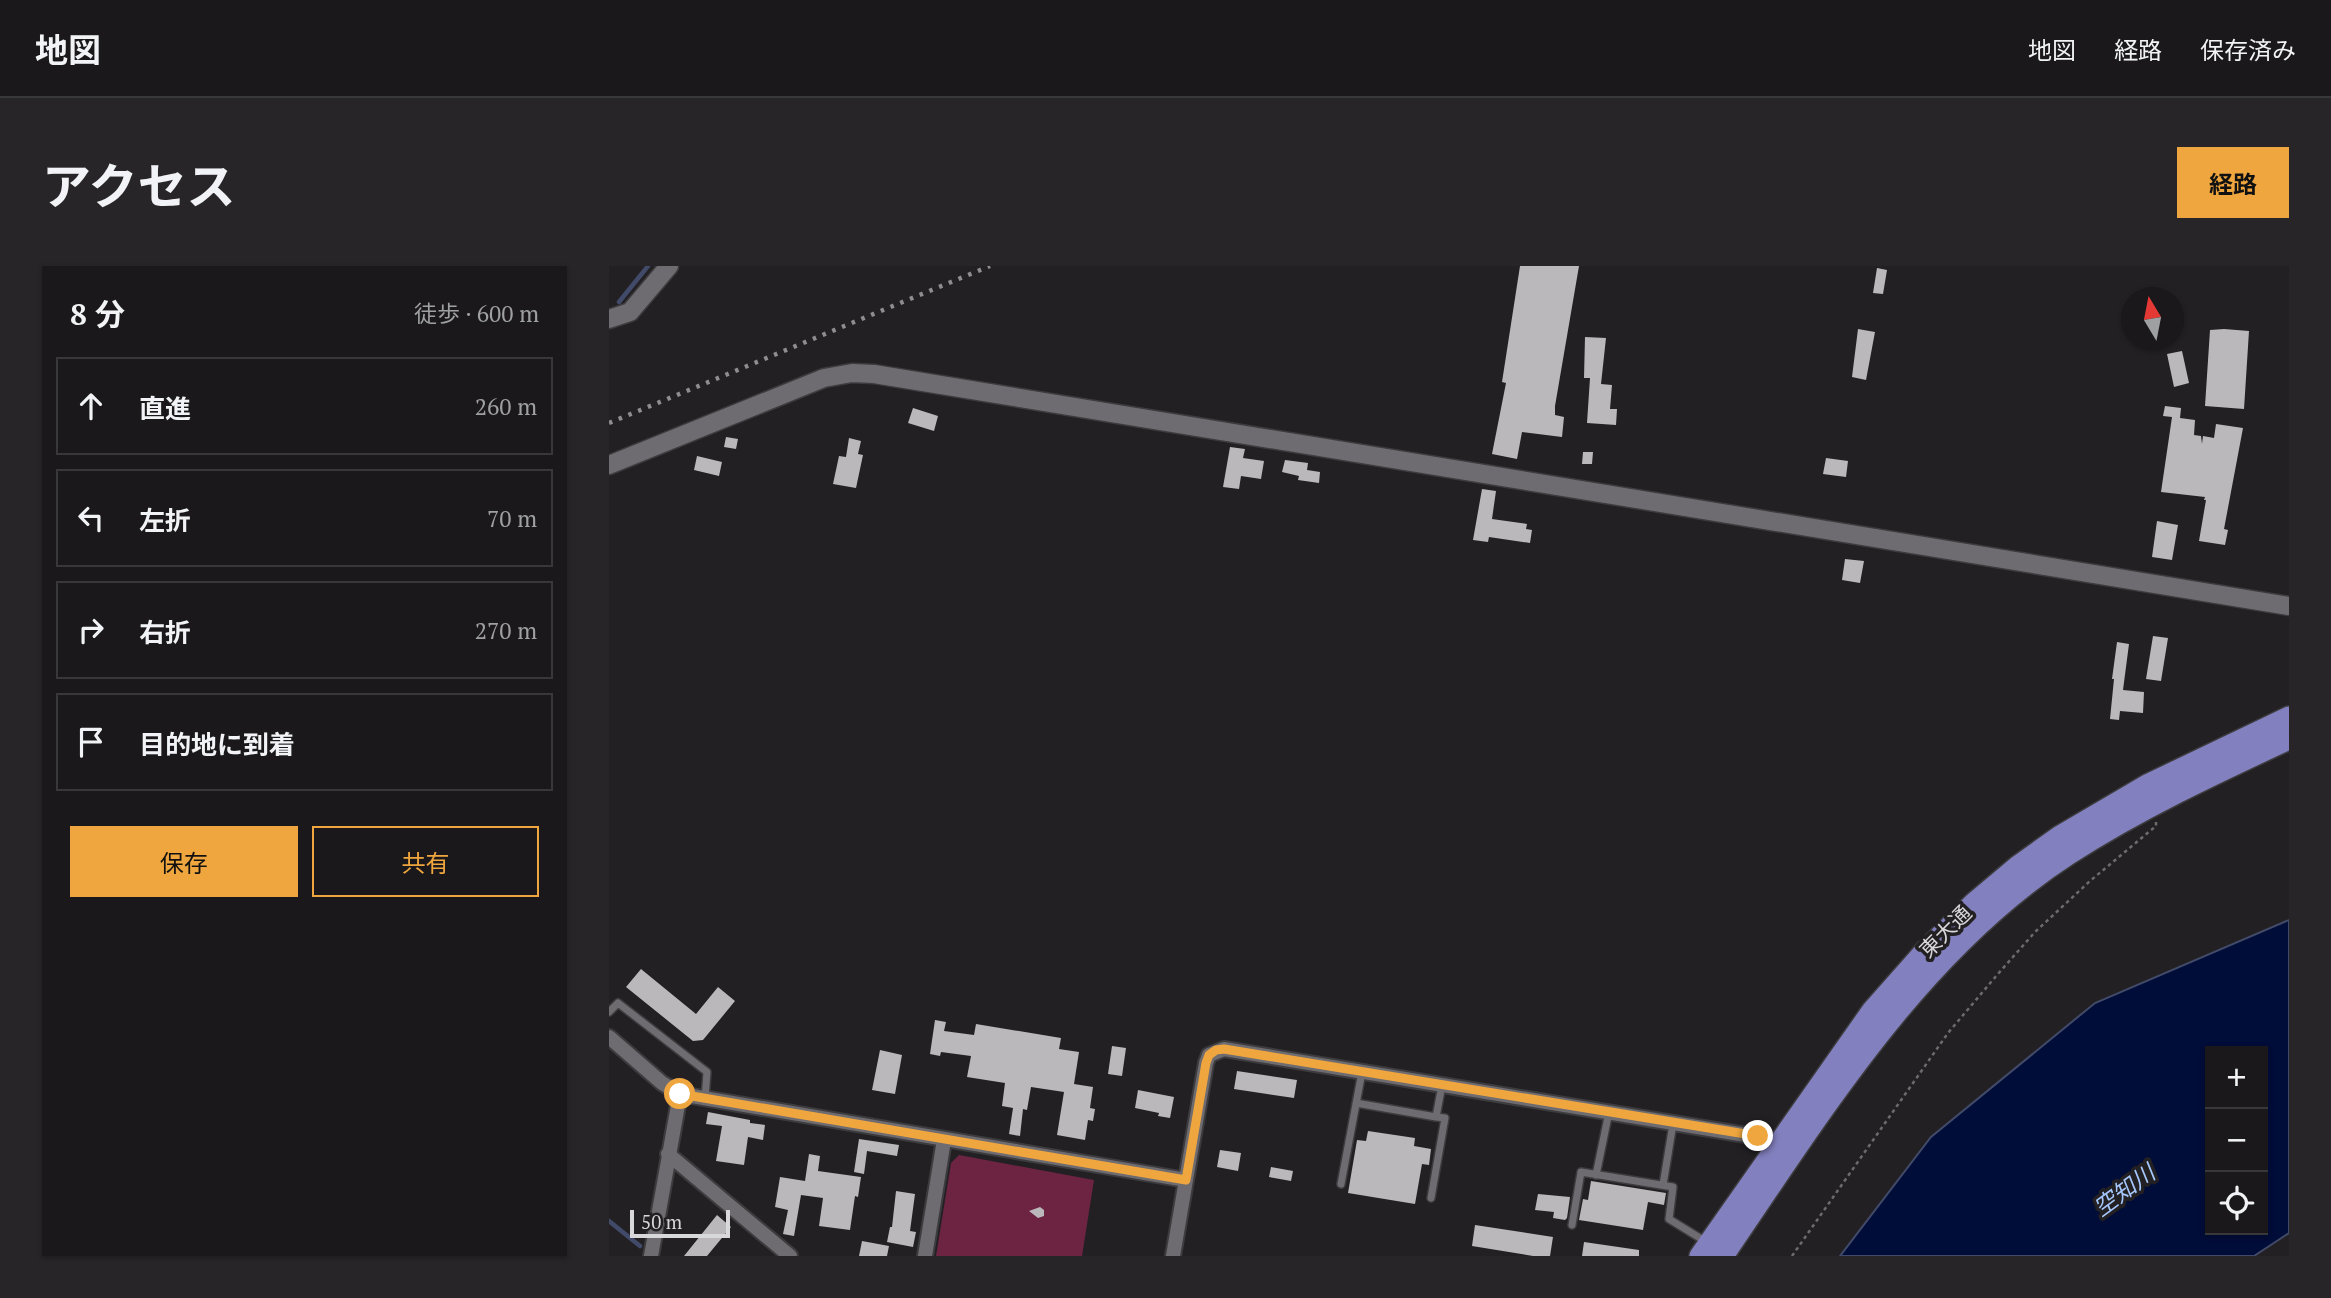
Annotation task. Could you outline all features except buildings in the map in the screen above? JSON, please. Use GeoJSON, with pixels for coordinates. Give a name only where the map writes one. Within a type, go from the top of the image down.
{"type":"FeatureCollection","features":[{"type":"Feature","properties":{"kind":"highway","name":"東大通"},"geometry":{"type":"LineString","coordinates":[[1785,1149],[1872,1011],[1926,950],[1974,903],[2018,866],[2060,836],[2147,785],[2289,717]]}},
{"type":"Feature","properties":{"kind":"highway","name":"東大通"},"geometry":{"type":"LineString","coordinates":[[1710,1252],[1785,1149],[1885,1026],[1940,964],[1985,920],[2068,855],[2154,804],[2289,739]]}},
{"type":"Feature","properties":{"kind":"street"},"geometry":{"type":"LineString","coordinates":[[609,319],[630,312],[669,266]]}},
{"type":"Feature","properties":{"kind":"street"},"geometry":{"type":"LineString","coordinates":[[609,465],[824,378],[852,373],[874,374],[2289,606]]}},
{"type":"Feature","properties":{"kind":"street"},"geometry":{"type":"LineString","coordinates":[[609,1037],[662,1083],[680,1094],[1186,1180]]}},
{"type":"Feature","properties":{"kind":"street"},"geometry":{"type":"LineString","coordinates":[[1173,1256],[1209,1055],[1216,1050],[1224,1049],[1758,1136],[1785,1149]]}},
{"type":"Feature","properties":{"kind":"street"},"geometry":{"type":"LineString","coordinates":[[651,1256],[680,1094]]}},
{"type":"Feature","properties":{"kind":"street"},"geometry":{"type":"LineString","coordinates":[[925,1256],[944,1140]]}},
{"type":"Feature","properties":{"kind":"street"},"geometry":{"type":"LineString","coordinates":[[668,1154],[790,1256]]}},
{"type":"Feature","properties":{"kind":"lane"},"geometry":{"type":"LineString","coordinates":[[609,1012],[618,1003],[707,1072],[705,1099]]}},
{"type":"Feature","properties":{"kind":"lane"},"geometry":{"type":"LineString","coordinates":[[1341,1184],[1362,1071]]}},
{"type":"Feature","properties":{"kind":"lane"},"geometry":{"type":"LineString","coordinates":[[1436,1117],[1442,1084]]}},
{"type":"Feature","properties":{"kind":"lane"},"geometry":{"type":"LineString","coordinates":[[1356,1103],[1445,1118],[1431,1198]]}},
{"type":"Feature","properties":{"kind":"lane"},"geometry":{"type":"LineString","coordinates":[[1596,1175],[1609,1112]]}},
{"type":"Feature","properties":{"kind":"lane"},"geometry":{"type":"LineString","coordinates":[[1663,1185],[1673,1122]]}},
{"type":"Feature","properties":{"kind":"lane"},"geometry":{"type":"LineString","coordinates":[[1572,1225],[1581,1172],[1663,1185],[1673,1187],[1669,1219],[1710,1252]]}},
{"type":"Feature","properties":{"kind":"path"},"geometry":{"type":"LineString","coordinates":[[1793,1256],[1948,1033],[2035,932],[2090,881],[2156,826],[2154,804]]}},
{"type":"Feature","properties":{"kind":"shaded area"},"geometry":{"type":"Polygon","coordinates":[[[959,1155],[1094,1180],[1082,1256],[936,1256],[951,1163],[959,1155]]]}},
{"type":"Feature","properties":{"kind":"water","name":"空知川"},"geometry":{"type":"Polygon","coordinates":[[[2289,920],[2289,1233],[2254,1256],[1840,1256],[1931,1137],[2095,1003],[2289,920]]]}},
{"type":"Feature","properties":{"kind":"waterway"},"geometry":{"type":"LineString","coordinates":[[619,302],[648,266]]}},
{"type":"Feature","properties":{"kind":"waterway"},"geometry":{"type":"LineString","coordinates":[[609,1221],[640,1246]]}},
{"type":"Feature","properties":{"kind":"railway"},"geometry":{"type":"LineString","coordinates":[[609,423],[990,266]]}},
{"type":"Feature","properties":{"kind":"route"},"geometry":{"type":"LineString","coordinates":[[680,1094],[1186,1180],[1206,1063],[1209,1055],[1224,1049],[1758,1136]]}}]}
